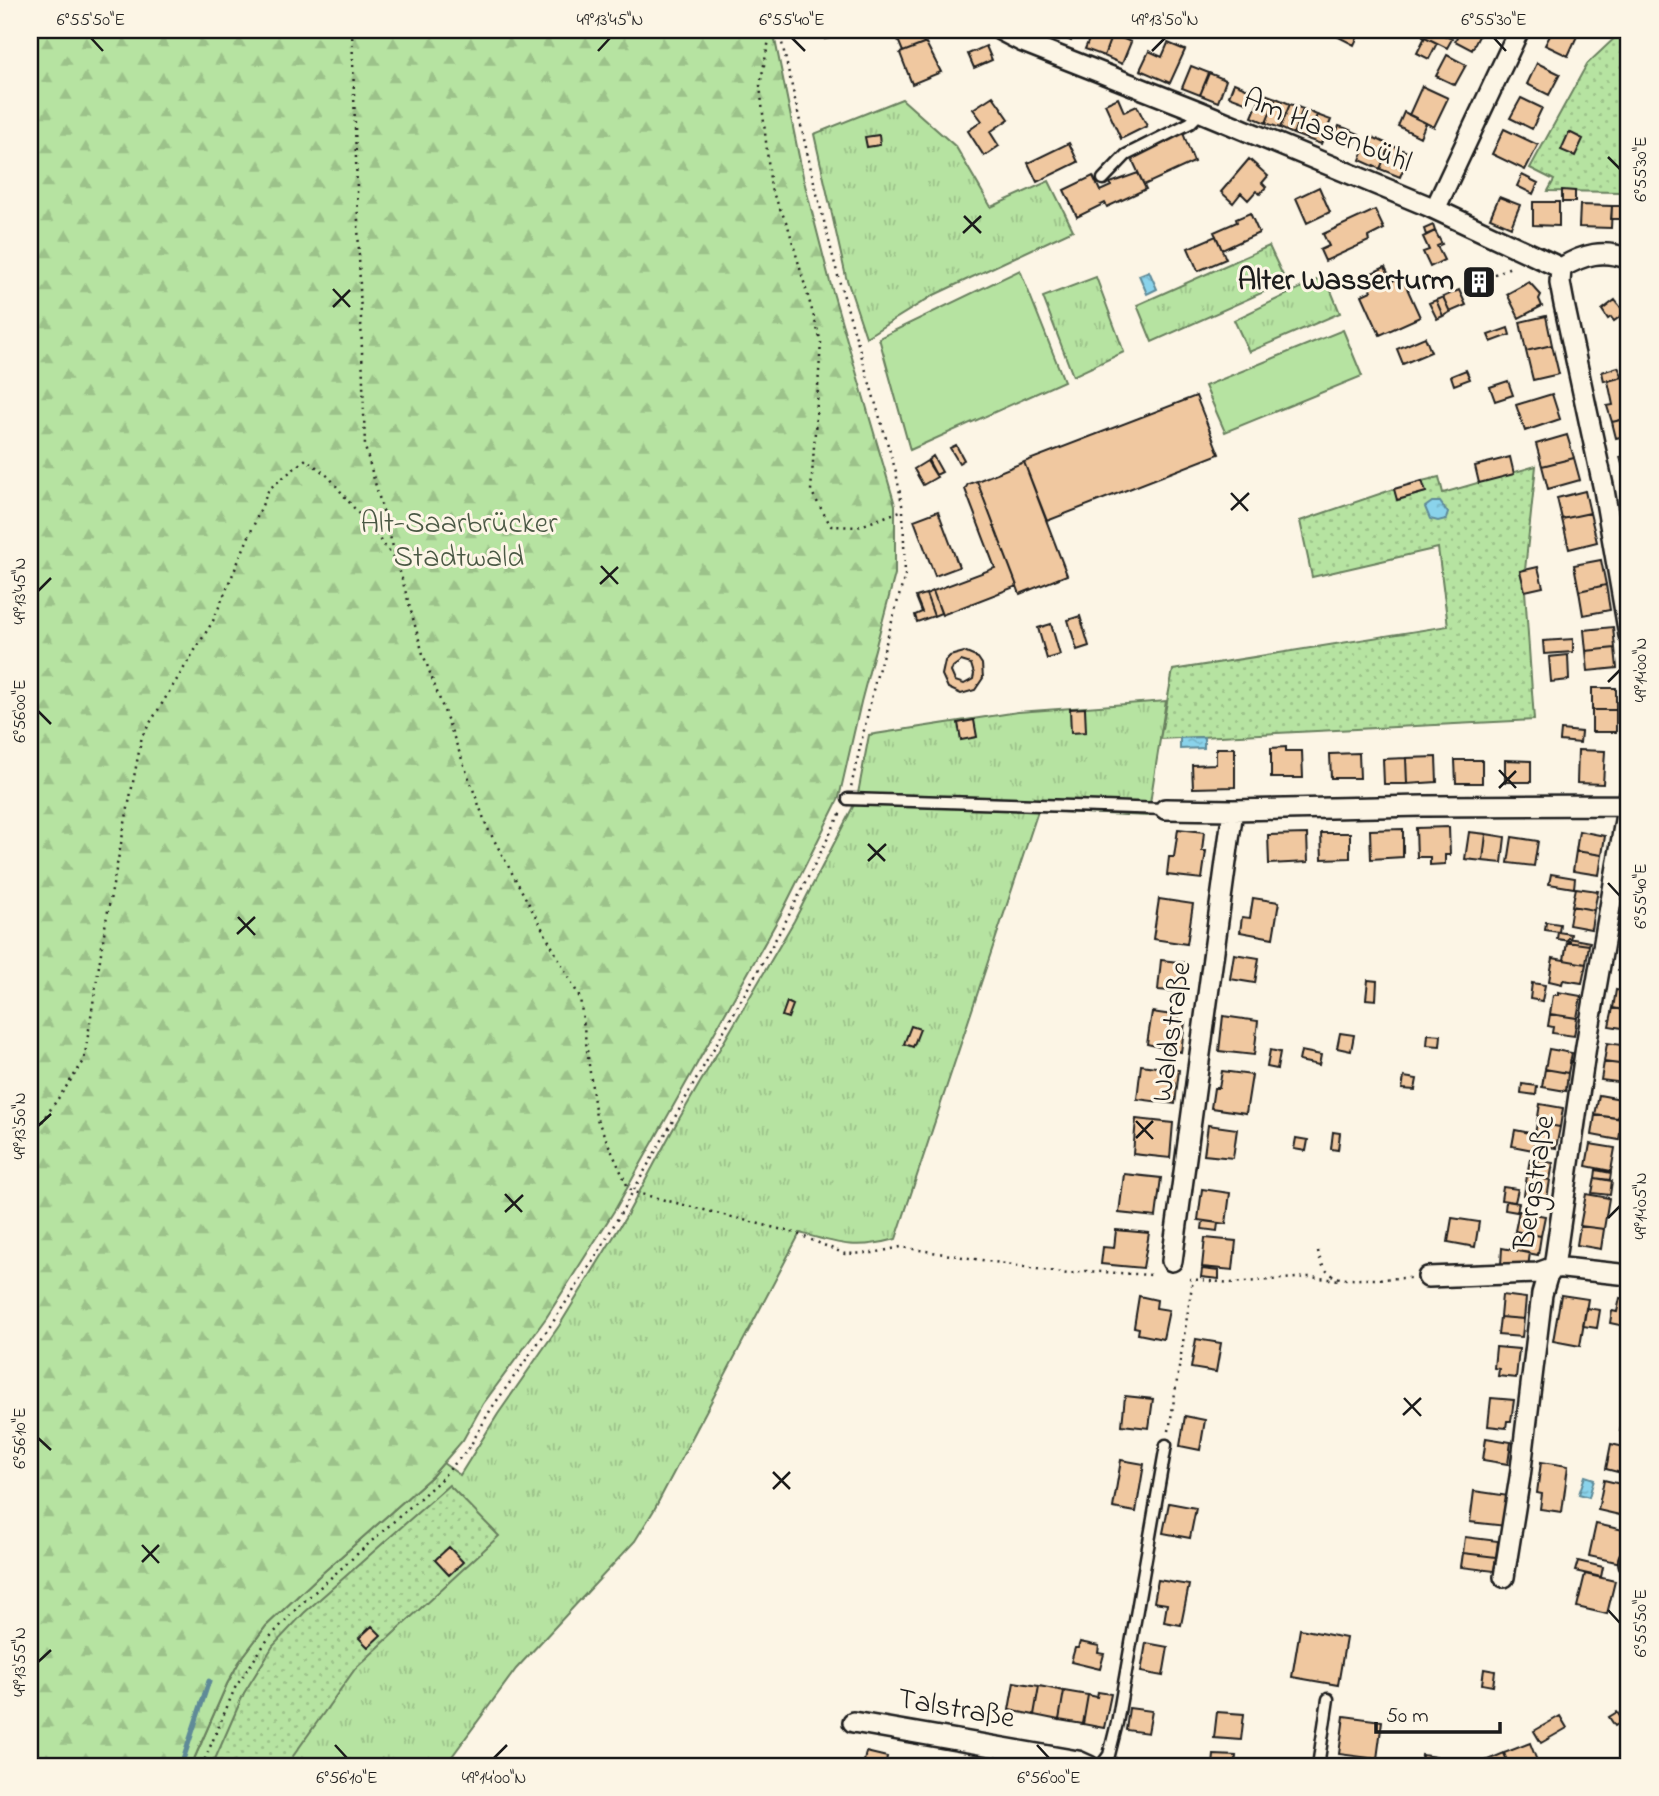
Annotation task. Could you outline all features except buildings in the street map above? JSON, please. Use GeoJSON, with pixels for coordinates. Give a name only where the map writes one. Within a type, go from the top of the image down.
{"type":"FeatureCollection","features":[{"type":"Feature","properties":{"kind":"street","name":"Am Hasenbühl"},"geometry":{"type":"LineString","coordinates":[[1000,30],[1025,36],[1435,209],[1561,268]]}},
{"type":"Feature","properties":{"kind":"street"},"geometry":{"type":"LineString","coordinates":[[1435,209],[1519,30]]}},
{"type":"Feature","properties":{"kind":"street"},"geometry":{"type":"LineString","coordinates":[[1629,259],[1609,253],[1595,253],[1561,268],[1560,283],[1604,490],[1629,635]]}},
{"type":"Feature","properties":{"kind":"street"},"geometry":{"type":"LineString","coordinates":[[1165,809],[1629,802]]}},
{"type":"Feature","properties":{"kind":"street","name":"Bergstraße"},"geometry":{"type":"LineString","coordinates":[[1504,1577],[1520,1477],[1542,1294],[1547,1277],[1554,1267],[1587,1046],[1629,802]]}},
{"type":"Feature","properties":{"kind":"street","name":"Waldstraße"},"geometry":{"type":"LineString","coordinates":[[1172,1261],[1233,810]]}},
{"type":"Feature","properties":{"kind":"street"},"geometry":{"type":"LineString","coordinates":[[1427,1278],[1537,1273],[1554,1267],[1629,1275]]}},
{"type":"Feature","properties":{"kind":"street","name":"Talstraße"},"geometry":{"type":"LineString","coordinates":[[853,1722],[1078,1761],[1089,1766]]}},
{"type":"Feature","properties":{"kind":"lane"},"geometry":{"type":"LineString","coordinates":[[1102,179],[1126,155],[1190,123],[1201,112]]}},
{"type":"Feature","properties":{"kind":"lane"},"geometry":{"type":"LineString","coordinates":[[848,799],[1165,809]]}},
{"type":"Feature","properties":{"kind":"lane"},"geometry":{"type":"LineString","coordinates":[[1101,1766],[1107,1759],[1117,1723],[1166,1445]]}},
{"type":"Feature","properties":{"kind":"lane"},"geometry":{"type":"LineString","coordinates":[[1318,1766],[1328,1699]]}},
{"type":"Feature","properties":{"kind":"path"},"geometry":{"type":"LineString","coordinates":[[352,30],[365,447],[424,654],[487,827],[580,998],[596,1117],[627,1185],[633,1192],[795,1233],[845,1254],[873,1253],[901,1247],[1068,1274],[1086,1270],[1151,1275]]}},
{"type":"Feature","properties":{"kind":"path"},"geometry":{"type":"LineString","coordinates":[[771,30],[760,85],[771,189],[788,226],[821,342],[811,491],[831,526],[858,527],[903,510]]}},
{"type":"Feature","properties":{"kind":"path"},"geometry":{"type":"LineString","coordinates":[[202,1766],[235,1688],[268,1639],[299,1606],[439,1481],[469,1448],[491,1409],[597,1255],[787,919],[848,799],[874,686],[905,575],[903,510],[896,472],[826,229],[779,30]]}},
{"type":"Feature","properties":{"kind":"path"},"geometry":{"type":"LineString","coordinates":[[1488,277],[1536,257]]}},
{"type":"Feature","properties":{"kind":"path"},"geometry":{"type":"LineString","coordinates":[[30,1139],[85,1061],[106,921],[142,736],[213,621],[269,489],[306,458],[329,477],[398,563]]}},
{"type":"Feature","properties":{"kind":"path"},"geometry":{"type":"LineString","coordinates":[[1318,1251],[1321,1264],[1328,1273],[1340,1280]]}},
{"type":"Feature","properties":{"kind":"path"},"geometry":{"type":"LineString","coordinates":[[1166,1445],[1191,1279],[1231,1283],[1309,1278],[1427,1278]]}},
{"type":"Feature","properties":{"kind":"green space","name":"Alt-Saarbrücker Stadtwald"},"geometry":{"type":"Polygon","coordinates":[[[30,30],[773,30],[804,181],[830,282],[895,505],[895,574],[839,798],[781,914],[616,1208],[546,1318],[483,1404],[463,1440],[432,1476],[266,1626],[239,1662],[227,1684],[191,1766],[30,1766],[30,30]]]}},
{"type":"Feature","properties":{"kind":"green space"},"geometry":{"type":"Polygon","coordinates":[[[1616,30],[1629,30],[1629,186],[1624,184],[1622,192],[1548,191],[1554,180],[1530,168],[1587,64],[1619,34],[1616,30]]]}},
{"type":"Feature","properties":{"kind":"green space"},"geometry":{"type":"Polygon","coordinates":[[[902,99],[956,147],[991,207],[1049,181],[1073,230],[934,295],[866,337],[846,277],[814,134],[902,99]]]}},
{"type":"Feature","properties":{"kind":"green space"},"geometry":{"type":"Polygon","coordinates":[[[1269,246],[1286,282],[1152,342],[1137,305],[1269,246]]]}},
{"type":"Feature","properties":{"kind":"green space"},"geometry":{"type":"Polygon","coordinates":[[[1020,270],[1064,381],[910,450],[879,338],[1020,270]]]}},
{"type":"Feature","properties":{"kind":"green space"},"geometry":{"type":"Polygon","coordinates":[[[1325,276],[1340,313],[1249,352],[1234,320],[1325,276]]]}},
{"type":"Feature","properties":{"kind":"green space"},"geometry":{"type":"Polygon","coordinates":[[[1096,277],[1124,352],[1073,376],[1043,297],[1096,277]]]}},
{"type":"Feature","properties":{"kind":"green space"},"geometry":{"type":"Polygon","coordinates":[[[1343,330],[1362,376],[1225,432],[1205,386],[1343,330]]]}},
{"type":"Feature","properties":{"kind":"green space"},"geometry":{"type":"Polygon","coordinates":[[[1536,466],[1525,570],[1520,571],[1525,591],[1534,720],[1160,739],[1173,670],[1448,626],[1438,548],[1312,577],[1300,521],[1394,489],[1398,500],[1425,492],[1422,481],[1439,477],[1443,493],[1536,466]]]}},
{"type":"Feature","properties":{"kind":"green space"},"geometry":{"type":"Polygon","coordinates":[[[1166,701],[1148,816],[1038,811],[896,1239],[858,1245],[800,1233],[654,1510],[635,1541],[516,1669],[445,1766],[191,1766],[227,1684],[239,1662],[266,1626],[432,1476],[443,1463],[460,1475],[498,1414],[559,1326],[627,1215],[672,1131],[794,921],[857,799],[869,735],[1018,712],[1166,701]]]}},
{"type":"Feature","properties":{"kind":"green space"},"geometry":{"type":"Polygon","coordinates":[[[449,1485],[499,1536],[355,1669],[286,1766],[212,1766],[244,1693],[273,1646],[304,1613],[449,1485]]]}},
{"type":"Feature","properties":{"kind":"water"},"geometry":{"type":"Polygon","coordinates":[[[1149,271],[1157,289],[1147,294],[1139,275],[1149,271]]]}},
{"type":"Feature","properties":{"kind":"water"},"geometry":{"type":"Polygon","coordinates":[[[1432,502],[1440,502],[1448,513],[1446,519],[1430,519],[1425,507],[1432,502]]]}},
{"type":"Feature","properties":{"kind":"water"},"geometry":{"type":"Polygon","coordinates":[[[1204,737],[1204,748],[1180,749],[1180,738],[1204,737]]]}},
{"type":"Feature","properties":{"kind":"water"},"geometry":{"type":"Polygon","coordinates":[[[1585,1476],[1594,1479],[1589,1497],[1579,1494],[1585,1476]]]}},
{"type":"Feature","properties":{"kind":"waterway"},"geometry":{"type":"LineString","coordinates":[[181,1766],[209,1681]]}},
{"type":"Feature","properties":{"kind":"place","name":"Alter Wasserturm"},"geometry":{"type":"Point","coordinates":[1479,282]}}]}
